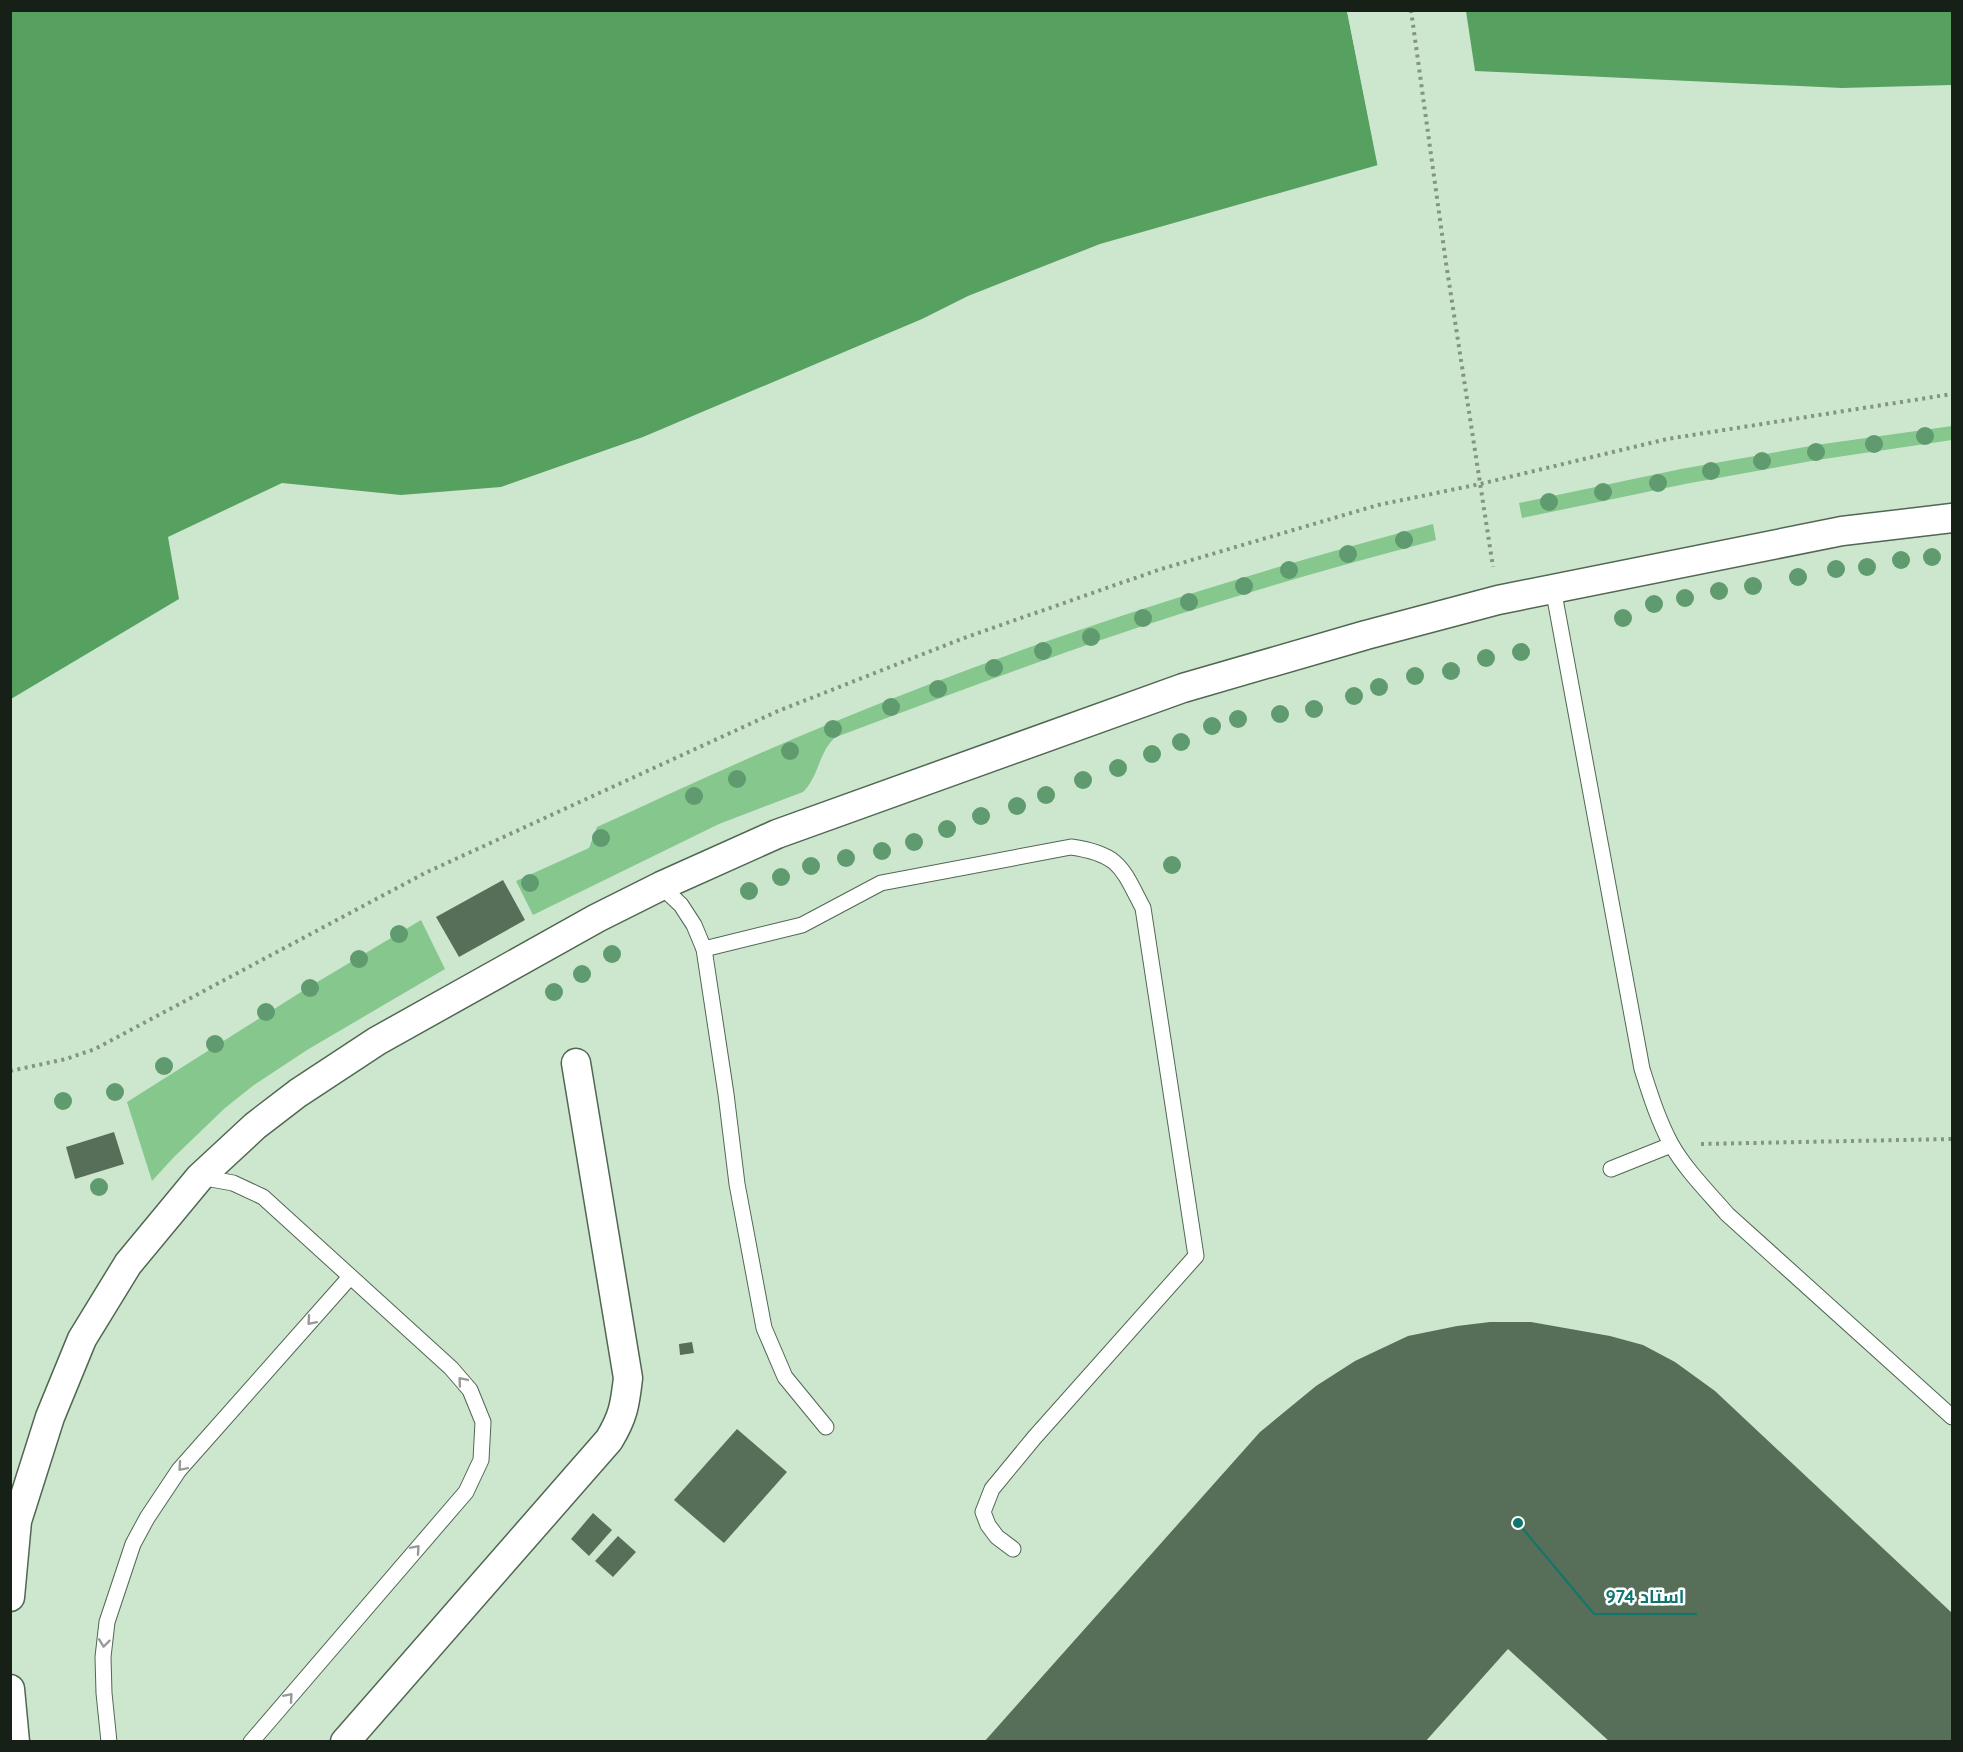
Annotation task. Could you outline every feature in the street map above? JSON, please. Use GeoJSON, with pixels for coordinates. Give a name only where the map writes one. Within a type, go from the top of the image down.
{"type":"FeatureCollection","features":[{"type":"Feature","properties":{"kind":"street"},"geometry":{"type":"LineString","coordinates":[[10,1597],[17,1521],[50,1417],[82,1339],[128,1264],[200,1177],[255,1126],[377,1041],[597,918],[661,886],[777,834],[1183,688],[1366,635],[1498,600],[1842,531],[1953,518]]}},
{"type":"Feature","properties":{"kind":"street"},"geometry":{"type":"LineString","coordinates":[[345,1742],[609,1440],[625,1408],[628,1378],[576,1063]]}},
{"type":"Feature","properties":{"kind":"street"},"geometry":{"type":"LineString","coordinates":[[10,1689],[15,1742]]}},
{"type":"Feature","properties":{"kind":"lane"},"geometry":{"type":"LineString","coordinates":[[1553,588],[1642,1068],[1653,1106],[1671,1145],[1696,1179],[1727,1214],[1953,1417]]}},
{"type":"Feature","properties":{"kind":"lane"},"geometry":{"type":"LineString","coordinates":[[704,949],[802,925],[880,883],[1071,848],[1089,850],[1122,867],[1143,908],[1197,1256],[1034,1437],[992,1489],[983,1512],[988,1525],[997,1537],[1013,1549]]}},
{"type":"Feature","properties":{"kind":"lane"},"geometry":{"type":"LineString","coordinates":[[661,886],[681,905],[694,925],[704,949],[737,1184],[764,1328],[784,1377],[826,1427]]}},
{"type":"Feature","properties":{"kind":"lane"},"geometry":{"type":"LineString","coordinates":[[1611,1169],[1671,1145]]}},
{"type":"Feature","properties":{"kind":"lane"},"geometry":{"type":"LineString","coordinates":[[200,1177],[233,1183],[263,1197],[451,1368],[470,1390],[483,1422],[481,1460],[466,1492],[251,1742]]}},
{"type":"Feature","properties":{"kind":"lane"},"geometry":{"type":"LineString","coordinates":[[109,1742],[103,1657],[107,1622],[134,1544],[147,1518],[179,1470],[350,1277]]}},
{"type":"Feature","properties":{"kind":"path"},"geometry":{"type":"LineString","coordinates":[[1411,10],[1446,263],[1498,600]]}},
{"type":"Feature","properties":{"kind":"path"},"geometry":{"type":"LineString","coordinates":[[10,1071],[66,1059],[96,1049],[425,873],[778,711],[964,638],[1158,570],[1378,506],[1667,440],[1953,394]]}},
{"type":"Feature","properties":{"kind":"path"},"geometry":{"type":"LineString","coordinates":[[1671,1145],[1953,1139]]}},
{"type":"Feature","properties":{"kind":"shaded area"},"geometry":{"type":"Polygon","coordinates":[[[10,11],[1347,11],[1378,165],[1100,244],[968,296],[922,319],[643,437],[501,487],[401,495],[282,483],[168,537],[179,599],[11,699],[10,11]]]}},
{"type":"Feature","properties":{"kind":"shaded area"},"geometry":{"type":"Polygon","coordinates":[[[1466,11],[1952,11],[1952,85],[1842,88],[1475,71],[1466,11]]]}},
{"type":"Feature","properties":{"kind":"shaded area"},"geometry":{"type":"Polygon","coordinates":[[[1952,426],[1952,440],[1817,460],[1685,484],[1522,518],[1519,503],[1681,469],[1816,445],[1952,426]]]}},
{"type":"Feature","properties":{"kind":"shaded area"},"geometry":{"type":"Polygon","coordinates":[[[1433,524],[1436,540],[1267,587],[1142,626],[836,737],[830,742],[813,779],[803,792],[719,824],[533,915],[516,881],[589,848],[597,827],[771,749],[903,694],[1052,639],[1128,614],[1280,567],[1433,524]]]}},
{"type":"Feature","properties":{"kind":"shaded area"},"geometry":{"type":"Polygon","coordinates":[[[421,920],[445,969],[307,1050],[254,1085],[225,1108],[152,1181],[127,1102],[309,987],[421,920]]]}},
{"type":"Feature","properties":{"kind":"pier"},"geometry":{"type":"Polygon","coordinates":[[[1350,10],[1381,165],[1378,168],[1347,11],[1350,10]]]}},
{"type":"Feature","properties":{"kind":"building"},"geometry":{"type":"Polygon","coordinates":[[[503,880],[525,920],[459,957],[436,917],[503,880]]]}},
{"type":"Feature","properties":{"kind":"building"},"geometry":{"type":"Polygon","coordinates":[[[114,1132],[124,1164],[75,1179],[66,1147],[114,1132]]]}},
{"type":"Feature","properties":{"kind":"building"},"geometry":{"type":"Polygon","coordinates":[[[1490,1322],[1531,1322],[1610,1336],[1643,1345],[1675,1362],[1715,1391],[1952,1613],[1952,1742],[1610,1742],[1508,1649],[1425,1742],[984,1742],[1260,1432],[1316,1386],[1355,1361],[1408,1336],[1490,1322]]]}},
{"type":"Feature","properties":{"kind":"building"},"geometry":{"type":"Polygon","coordinates":[[[692,1342],[694,1353],[680,1355],[679,1344],[692,1342]]]}},
{"type":"Feature","properties":{"kind":"building"},"geometry":{"type":"Polygon","coordinates":[[[737,1429],[787,1472],[724,1543],[674,1500],[737,1429]]]}},
{"type":"Feature","properties":{"kind":"building"},"geometry":{"type":"Polygon","coordinates":[[[593,1513],[612,1530],[589,1556],[571,1539],[593,1513]]]}},
{"type":"Feature","properties":{"kind":"building"},"geometry":{"type":"Polygon","coordinates":[[[618,1536],[636,1552],[613,1577],[595,1561],[618,1536]]]}},
{"type":"Feature","properties":{"kind":"place","name":"استاد 974"},"geometry":{"type":"Point","coordinates":[1518,1523]}}]}
